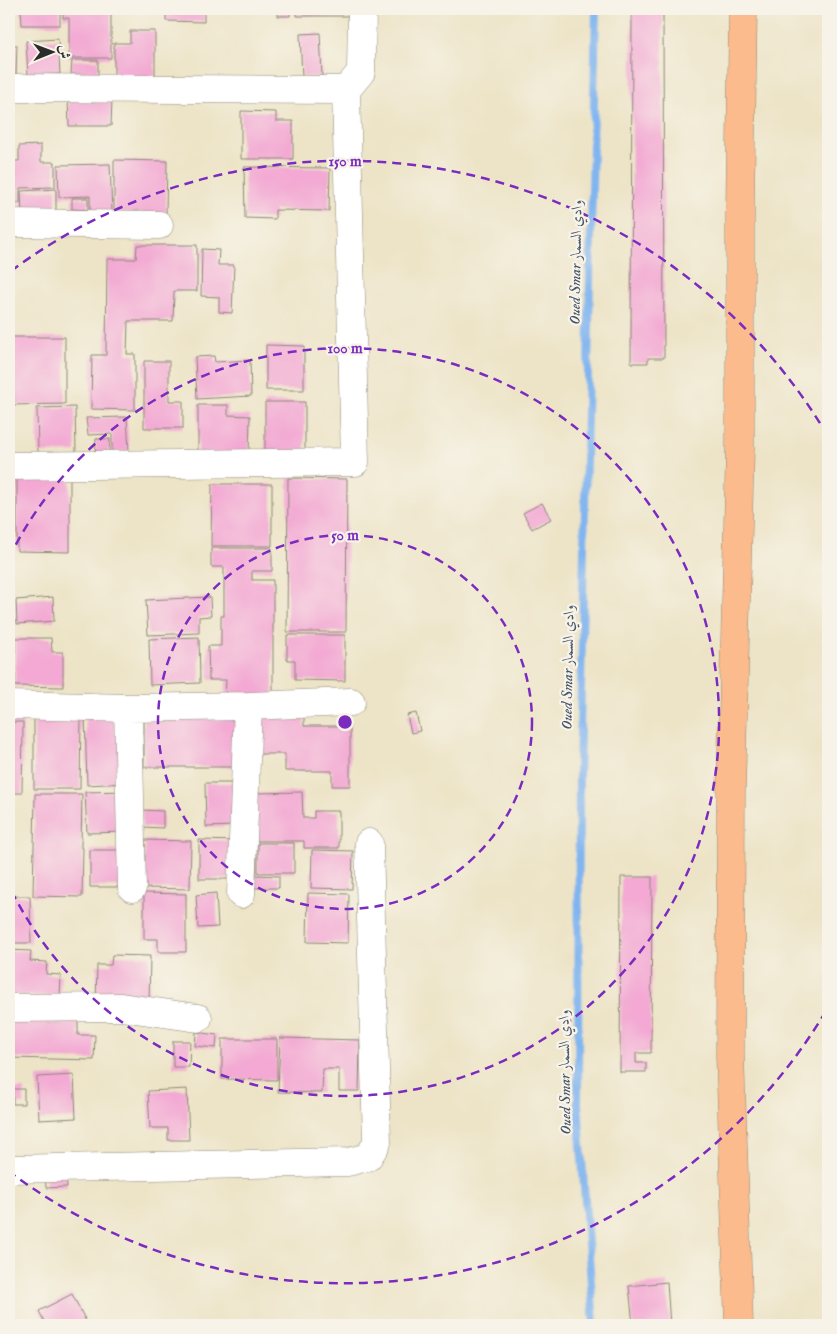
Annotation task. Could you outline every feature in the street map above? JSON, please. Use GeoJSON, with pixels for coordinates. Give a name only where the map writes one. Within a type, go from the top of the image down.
{"type":"FeatureCollection","features":[{"type":"Feature","properties":{"kind":"main road"},"geometry":{"type":"LineString","coordinates":[[739,1325],[730,1055],[731,792],[740,450],[740,208],[743,9]]}},
{"type":"Feature","properties":{"kind":"street"},"geometry":{"type":"LineString","coordinates":[[9,466],[355,462],[346,90],[361,72],[362,9]]}},
{"type":"Feature","properties":{"kind":"street"},"geometry":{"type":"LineString","coordinates":[[9,88],[346,90]]}},
{"type":"Feature","properties":{"kind":"street"},"geometry":{"type":"LineString","coordinates":[[9,223],[159,225]]}},
{"type":"Feature","properties":{"kind":"street"},"geometry":{"type":"LineString","coordinates":[[9,705],[128,708],[351,702]]}},
{"type":"Feature","properties":{"kind":"street"},"geometry":{"type":"LineString","coordinates":[[240,894],[248,706]]}},
{"type":"Feature","properties":{"kind":"street"},"geometry":{"type":"LineString","coordinates":[[128,708],[132,888]]}},
{"type":"Feature","properties":{"kind":"street"},"geometry":{"type":"LineString","coordinates":[[9,1169],[348,1162],[368,1157],[377,1143],[369,843]]}},
{"type":"Feature","properties":{"kind":"street"},"geometry":{"type":"LineString","coordinates":[[9,1008],[121,1007],[198,1018]]}},
{"type":"Feature","properties":{"kind":"building"},"geometry":{"type":"Polygon","coordinates":[[[21,9],[60,9],[60,25],[22,25],[21,9]]]}},
{"type":"Feature","properties":{"kind":"building"},"geometry":{"type":"Polygon","coordinates":[[[63,9],[111,9],[111,58],[69,58],[69,18],[63,18],[63,9]]]}},
{"type":"Feature","properties":{"kind":"building"},"geometry":{"type":"Polygon","coordinates":[[[166,9],[204,9],[204,22],[166,21],[166,9]]]}},
{"type":"Feature","properties":{"kind":"building"},"geometry":{"type":"Polygon","coordinates":[[[278,9],[290,9],[290,16],[278,16],[278,9]]]}},
{"type":"Feature","properties":{"kind":"building"},"geometry":{"type":"Polygon","coordinates":[[[297,9],[353,9],[353,16],[297,16],[297,9]]]}},
{"type":"Feature","properties":{"kind":"building"},"geometry":{"type":"Polygon","coordinates":[[[632,9],[663,9],[664,358],[648,358],[648,363],[631,363],[632,9]]]}},
{"type":"Feature","properties":{"kind":"building"},"geometry":{"type":"Polygon","coordinates":[[[130,31],[155,31],[155,79],[114,79],[114,43],[130,43],[130,31]]]}},
{"type":"Feature","properties":{"kind":"building"},"geometry":{"type":"Polygon","coordinates":[[[320,33],[322,76],[302,77],[300,34],[320,33]]]}},
{"type":"Feature","properties":{"kind":"building"},"geometry":{"type":"Polygon","coordinates":[[[58,39],[60,74],[28,75],[26,41],[58,39]]]}},
{"type":"Feature","properties":{"kind":"building"},"geometry":{"type":"Polygon","coordinates":[[[9,45],[17,45],[16,76],[9,76],[9,45]]]}},
{"type":"Feature","properties":{"kind":"building"},"geometry":{"type":"Polygon","coordinates":[[[72,60],[98,60],[98,75],[71,74],[72,60]]]}},
{"type":"Feature","properties":{"kind":"building"},"geometry":{"type":"Polygon","coordinates":[[[68,99],[112,99],[111,126],[69,126],[68,99]]]}},
{"type":"Feature","properties":{"kind":"building"},"geometry":{"type":"Polygon","coordinates":[[[241,111],[276,112],[276,121],[293,121],[293,159],[241,159],[241,111]]]}},
{"type":"Feature","properties":{"kind":"building"},"geometry":{"type":"Polygon","coordinates":[[[41,145],[41,162],[55,162],[55,187],[20,188],[20,203],[9,203],[9,161],[19,161],[19,146],[41,145]]]}},
{"type":"Feature","properties":{"kind":"building"},"geometry":{"type":"Polygon","coordinates":[[[114,160],[167,161],[166,213],[114,213],[114,160]]]}},
{"type":"Feature","properties":{"kind":"building"},"geometry":{"type":"Polygon","coordinates":[[[110,164],[112,212],[90,213],[90,196],[59,197],[58,165],[110,164]]]}},
{"type":"Feature","properties":{"kind":"building"},"geometry":{"type":"Polygon","coordinates":[[[244,167],[330,168],[329,211],[275,210],[275,219],[245,218],[244,167]]]}},
{"type":"Feature","properties":{"kind":"building"},"geometry":{"type":"Polygon","coordinates":[[[56,189],[56,215],[22,216],[21,191],[56,189]]]}},
{"type":"Feature","properties":{"kind":"building"},"geometry":{"type":"Polygon","coordinates":[[[72,198],[88,198],[88,210],[72,209],[72,198]]]}},
{"type":"Feature","properties":{"kind":"building"},"geometry":{"type":"Polygon","coordinates":[[[137,245],[197,245],[197,291],[174,291],[173,321],[128,321],[127,354],[135,354],[135,410],[91,409],[92,355],[106,355],[107,259],[136,259],[137,245]]]}},
{"type":"Feature","properties":{"kind":"building"},"geometry":{"type":"Polygon","coordinates":[[[202,249],[219,250],[218,265],[234,265],[232,313],[219,312],[219,297],[201,296],[202,249]]]}},
{"type":"Feature","properties":{"kind":"building"},"geometry":{"type":"Polygon","coordinates":[[[9,337],[65,337],[65,404],[9,405],[9,337]]]}},
{"type":"Feature","properties":{"kind":"building"},"geometry":{"type":"Polygon","coordinates":[[[266,345],[304,346],[304,390],[266,390],[266,345]]]}},
{"type":"Feature","properties":{"kind":"building"},"geometry":{"type":"Polygon","coordinates":[[[214,356],[215,362],[250,360],[251,396],[197,399],[195,357],[214,356]]]}},
{"type":"Feature","properties":{"kind":"building"},"geometry":{"type":"Polygon","coordinates":[[[144,361],[169,361],[169,401],[183,401],[183,428],[144,428],[144,361]]]}},
{"type":"Feature","properties":{"kind":"building"},"geometry":{"type":"Polygon","coordinates":[[[265,402],[305,402],[305,452],[265,452],[265,402]]]}},
{"type":"Feature","properties":{"kind":"building"},"geometry":{"type":"Polygon","coordinates":[[[198,405],[228,405],[228,415],[250,416],[249,456],[198,455],[198,405]]]}},
{"type":"Feature","properties":{"kind":"building"},"geometry":{"type":"Polygon","coordinates":[[[75,407],[76,452],[38,453],[37,408],[75,407]]]}},
{"type":"Feature","properties":{"kind":"building"},"geometry":{"type":"Polygon","coordinates":[[[127,417],[129,451],[112,452],[112,434],[88,435],[86,418],[127,417]]]}},
{"type":"Feature","properties":{"kind":"building"},"geometry":{"type":"Polygon","coordinates":[[[96,439],[110,439],[109,458],[95,458],[96,439]]]}},
{"type":"Feature","properties":{"kind":"building"},"geometry":{"type":"Polygon","coordinates":[[[17,477],[70,477],[70,552],[17,551],[17,477]]]}},
{"type":"Feature","properties":{"kind":"building"},"geometry":{"type":"Polygon","coordinates":[[[288,478],[347,479],[346,632],[287,632],[288,478]]]}},
{"type":"Feature","properties":{"kind":"building"},"geometry":{"type":"Polygon","coordinates":[[[212,484],[272,484],[272,546],[211,546],[212,484]]]}},
{"type":"Feature","properties":{"kind":"building"},"geometry":{"type":"Polygon","coordinates":[[[542,503],[551,519],[532,529],[523,513],[542,503]]]}},
{"type":"Feature","properties":{"kind":"building"},"geometry":{"type":"Polygon","coordinates":[[[211,548],[272,548],[272,571],[252,571],[252,580],[273,580],[273,699],[225,699],[226,680],[209,680],[208,646],[221,646],[221,616],[224,616],[224,567],[211,567],[211,548]]]}},
{"type":"Feature","properties":{"kind":"building"},"geometry":{"type":"Polygon","coordinates":[[[53,597],[54,621],[17,624],[16,600],[53,597]]]}},
{"type":"Feature","properties":{"kind":"building"},"geometry":{"type":"Polygon","coordinates":[[[210,597],[211,616],[199,617],[199,633],[148,635],[146,600],[210,597]]]}},
{"type":"Feature","properties":{"kind":"building"},"geometry":{"type":"Polygon","coordinates":[[[287,635],[345,635],[345,681],[295,680],[295,660],[287,660],[287,635]]]}},
{"type":"Feature","properties":{"kind":"building"},"geometry":{"type":"Polygon","coordinates":[[[199,637],[200,683],[150,685],[149,639],[199,637]]]}},
{"type":"Feature","properties":{"kind":"building"},"geometry":{"type":"Polygon","coordinates":[[[15,638],[51,638],[52,652],[63,652],[63,687],[15,686],[15,638]]]}},
{"type":"Feature","properties":{"kind":"building"},"geometry":{"type":"Polygon","coordinates":[[[253,710],[304,710],[304,726],[350,726],[350,786],[332,786],[332,771],[285,771],[285,754],[253,754],[253,710]]]}},
{"type":"Feature","properties":{"kind":"building"},"geometry":{"type":"Polygon","coordinates":[[[124,713],[126,783],[87,785],[85,714],[124,713]]]}},
{"type":"Feature","properties":{"kind":"building"},"geometry":{"type":"Polygon","coordinates":[[[416,713],[420,731],[411,733],[407,715],[416,713]]]}},
{"type":"Feature","properties":{"kind":"building"},"geometry":{"type":"Polygon","coordinates":[[[34,718],[81,718],[80,789],[34,789],[34,718]]]}},
{"type":"Feature","properties":{"kind":"building"},"geometry":{"type":"Polygon","coordinates":[[[144,719],[243,719],[243,767],[144,767],[144,719]]]}},
{"type":"Feature","properties":{"kind":"building"},"geometry":{"type":"Polygon","coordinates":[[[9,722],[23,722],[22,793],[9,793],[9,722]]]}},
{"type":"Feature","properties":{"kind":"building"},"geometry":{"type":"Polygon","coordinates":[[[205,783],[235,783],[233,826],[206,827],[205,783]]]}},
{"type":"Feature","properties":{"kind":"building"},"geometry":{"type":"Polygon","coordinates":[[[125,791],[126,832],[87,833],[85,792],[125,791]]]}},
{"type":"Feature","properties":{"kind":"building"},"geometry":{"type":"Polygon","coordinates":[[[302,792],[303,818],[314,818],[314,811],[339,811],[339,848],[304,848],[304,841],[256,841],[256,875],[279,876],[279,888],[250,888],[256,793],[302,792]]]}},
{"type":"Feature","properties":{"kind":"building"},"geometry":{"type":"Polygon","coordinates":[[[35,794],[82,794],[82,897],[33,896],[35,794]]]}},
{"type":"Feature","properties":{"kind":"building"},"geometry":{"type":"Polygon","coordinates":[[[142,810],[163,811],[163,828],[142,827],[142,810]]]}},
{"type":"Feature","properties":{"kind":"building"},"geometry":{"type":"Polygon","coordinates":[[[145,840],[191,841],[190,889],[144,888],[145,840]]]}},
{"type":"Feature","properties":{"kind":"building"},"geometry":{"type":"Polygon","coordinates":[[[199,840],[238,841],[238,879],[199,879],[199,840]]]}},
{"type":"Feature","properties":{"kind":"building"},"geometry":{"type":"Polygon","coordinates":[[[258,843],[294,843],[294,873],[258,873],[258,843]]]}},
{"type":"Feature","properties":{"kind":"building"},"geometry":{"type":"Polygon","coordinates":[[[90,850],[126,850],[126,887],[90,887],[90,850]]]}},
{"type":"Feature","properties":{"kind":"building"},"geometry":{"type":"Polygon","coordinates":[[[312,850],[353,851],[352,889],[311,888],[312,850]]]}},
{"type":"Feature","properties":{"kind":"building"},"geometry":{"type":"Polygon","coordinates":[[[621,877],[652,877],[651,1053],[636,1053],[636,1063],[646,1063],[646,1072],[620,1072],[621,877]]]}},
{"type":"Feature","properties":{"kind":"building"},"geometry":{"type":"Polygon","coordinates":[[[144,893],[186,894],[186,952],[158,952],[158,939],[144,939],[144,893]]]}},
{"type":"Feature","properties":{"kind":"building"},"geometry":{"type":"Polygon","coordinates":[[[216,893],[218,927],[198,928],[196,895],[216,893]]]}},
{"type":"Feature","properties":{"kind":"building"},"geometry":{"type":"Polygon","coordinates":[[[308,893],[349,894],[348,943],[307,942],[308,893]]]}},
{"type":"Feature","properties":{"kind":"building"},"geometry":{"type":"Polygon","coordinates":[[[9,896],[30,896],[31,943],[9,943],[9,896]]]}},
{"type":"Feature","properties":{"kind":"building"},"geometry":{"type":"Polygon","coordinates":[[[9,950],[31,951],[30,961],[47,962],[46,974],[61,975],[60,996],[9,995],[9,950]]]}},
{"type":"Feature","properties":{"kind":"building"},"geometry":{"type":"Polygon","coordinates":[[[112,955],[150,956],[149,1004],[96,1003],[97,965],[111,965],[112,955]]]}},
{"type":"Feature","properties":{"kind":"building"},"geometry":{"type":"Polygon","coordinates":[[[9,1012],[78,1014],[78,1035],[95,1035],[94,1060],[9,1058],[9,1012]]]}},
{"type":"Feature","properties":{"kind":"building"},"geometry":{"type":"Polygon","coordinates":[[[196,1032],[217,1035],[216,1048],[195,1046],[196,1032]]]}},
{"type":"Feature","properties":{"kind":"building"},"geometry":{"type":"Polygon","coordinates":[[[280,1038],[360,1040],[359,1091],[339,1091],[339,1069],[323,1069],[322,1093],[278,1092],[280,1038]]]}},
{"type":"Feature","properties":{"kind":"building"},"geometry":{"type":"Polygon","coordinates":[[[222,1039],[277,1039],[277,1080],[222,1079],[222,1039]]]}},
{"type":"Feature","properties":{"kind":"building"},"geometry":{"type":"Polygon","coordinates":[[[173,1041],[190,1041],[189,1067],[173,1067],[173,1041]]]}},
{"type":"Feature","properties":{"kind":"building"},"geometry":{"type":"Polygon","coordinates":[[[74,1075],[76,1118],[39,1120],[37,1077],[74,1075]]]}},
{"type":"Feature","properties":{"kind":"building"},"geometry":{"type":"Polygon","coordinates":[[[13,1089],[24,1089],[24,1104],[13,1104],[13,1089]]]}},
{"type":"Feature","properties":{"kind":"building"},"geometry":{"type":"Polygon","coordinates":[[[187,1089],[189,1140],[168,1140],[168,1128],[150,1128],[148,1091],[187,1089]]]}},
{"type":"Feature","properties":{"kind":"building"},"geometry":{"type":"Polygon","coordinates":[[[66,1173],[67,1187],[46,1188],[45,1174],[66,1173]]]}},
{"type":"Feature","properties":{"kind":"building"},"geometry":{"type":"Polygon","coordinates":[[[667,1282],[670,1325],[633,1325],[629,1286],[667,1282]]]}},
{"type":"Feature","properties":{"kind":"building"},"geometry":{"type":"Polygon","coordinates":[[[72,1294],[88,1325],[46,1325],[39,1311],[72,1294]]]}},
{"type":"Feature","properties":{"kind":"waterway","name":"Oued Smar وادي السمار"},"geometry":{"type":"LineString","coordinates":[[594,1325],[578,1104],[579,776],[596,9]]}}]}
